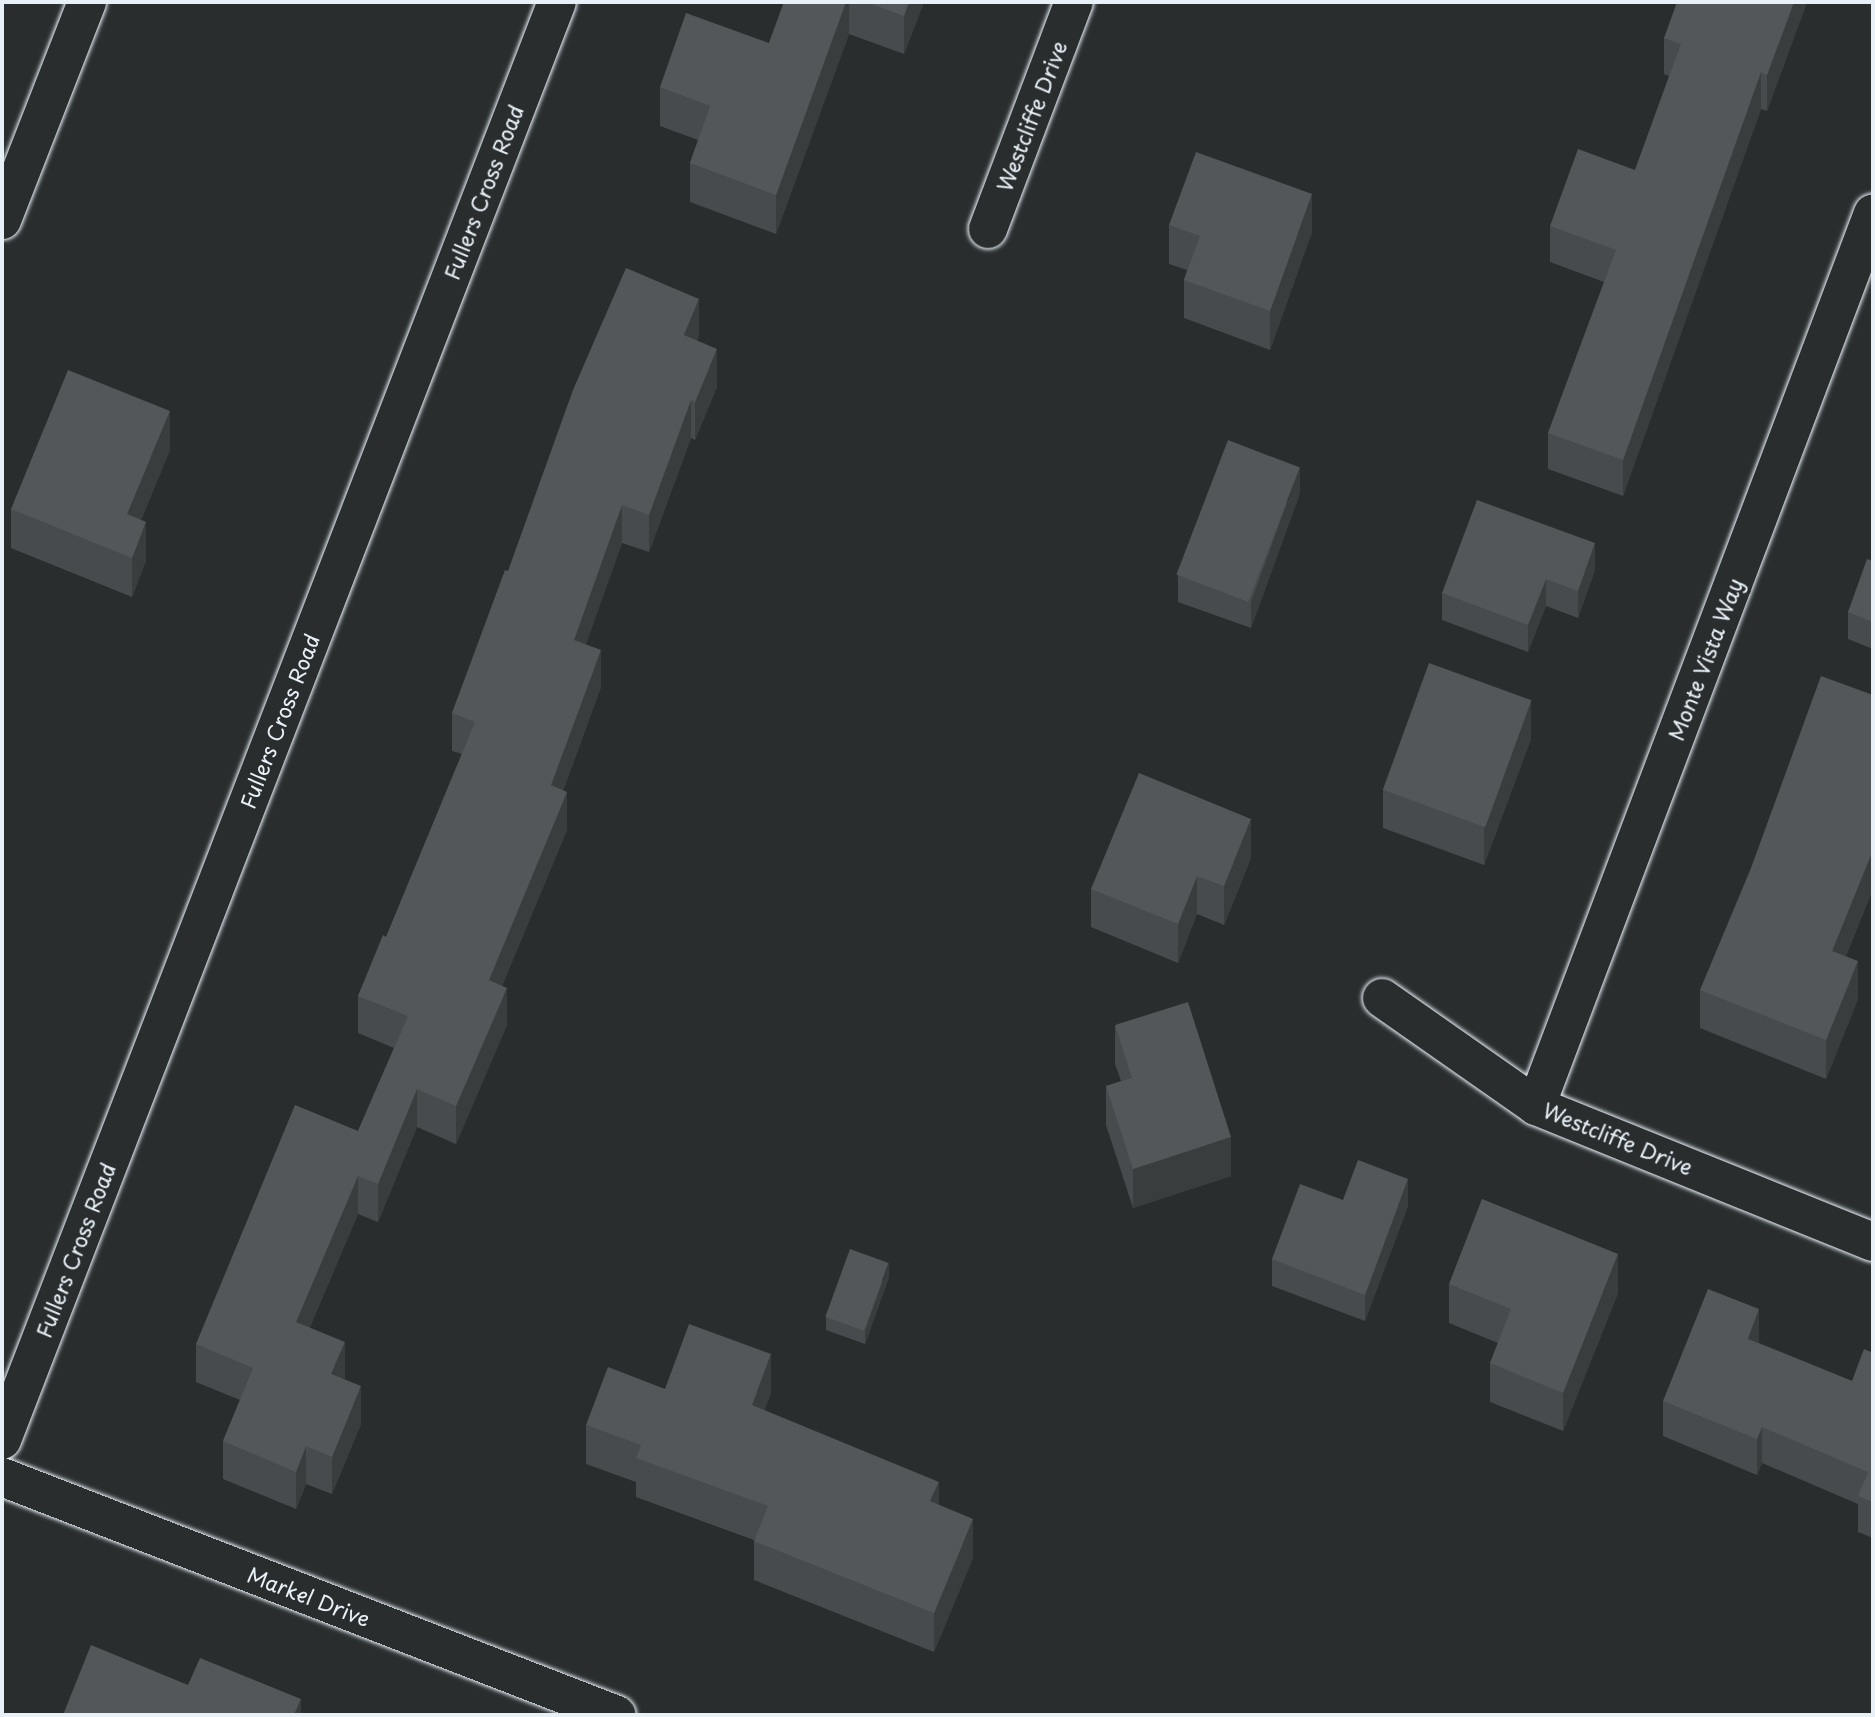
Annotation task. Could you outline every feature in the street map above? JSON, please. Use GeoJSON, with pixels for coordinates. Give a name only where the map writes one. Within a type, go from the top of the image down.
{"type":"FeatureCollection","features":[{"type":"Feature","properties":{"kind":"street"},"geometry":{"type":"LineString","coordinates":[[2,220],[87,2]]}},
{"type":"Feature","properties":{"kind":"street","name":"Fullers Cross Road"},"geometry":{"type":"LineString","coordinates":[[2,1440],[557,2]]}},
{"type":"Feature","properties":{"kind":"street","name":"Westcliffe Drive"},"geometry":{"type":"LineString","coordinates":[[988,229],[1074,2]]}},
{"type":"Feature","properties":{"kind":"street","name":"Monte Vista Way"},"geometry":{"type":"LineString","coordinates":[[1536,1105],[1873,213]]}},
{"type":"Feature","properties":{"kind":"street","name":"Westcliffe Drive"},"geometry":{"type":"LineString","coordinates":[[1382,998],[1536,1105],[1873,1242]]}},
{"type":"Feature","properties":{"kind":"street","name":"Markel Drive"},"geometry":{"type":"LineString","coordinates":[[2,1477],[617,1715]]}},
{"type":"Feature","properties":{"kind":"building"},"geometry":{"type":"Polygon","coordinates":[[[784,2],[846,2],[776,195],[690,163],[710,106],[660,87],[686,13],[769,43],[784,2]]]}},
{"type":"Feature","properties":{"kind":"building"},"geometry":{"type":"Polygon","coordinates":[[[866,2],[909,2],[904,16],[866,2]]]}},
{"type":"Feature","properties":{"kind":"building"},"geometry":{"type":"Polygon","coordinates":[[[1677,2],[1794,2],[1767,75],[1761,72],[1623,460],[1548,433],[1616,250],[1550,226],[1578,149],[1635,170],[1681,44],[1664,38],[1677,2]]]}},
{"type":"Feature","properties":{"kind":"building"},"geometry":{"type":"Polygon","coordinates":[[[1196,152],[1312,194],[1270,311],[1184,280],[1200,236],[1169,225],[1196,152]]]}},
{"type":"Feature","properties":{"kind":"building"},"geometry":{"type":"Polygon","coordinates":[[[626,268],[699,299],[684,335],[717,349],[695,402],[691,400],[649,515],[622,505],[574,640],[601,650],[551,785],[567,792],[489,980],[507,988],[456,1106],[417,1089],[378,1184],[358,1176],[296,1322],[345,1342],[331,1374],[361,1386],[332,1457],[306,1446],[296,1472],[223,1441],[253,1368],[196,1344],[295,1105],[358,1131],[408,1016],[358,996],[383,935],[386,937],[475,722],[452,713],[505,570],[508,571],[573,390],[626,268]]]}},
{"type":"Feature","properties":{"kind":"building"},"geometry":{"type":"Polygon","coordinates":[[[68,370],[170,411],[127,514],[146,522],[132,558],[11,509],[68,370]]]}},
{"type":"Feature","properties":{"kind":"building"},"geometry":{"type":"Polygon","coordinates":[[[1228,440],[1300,468],[1248,602],[1176,574],[1228,440]]]}},
{"type":"Feature","properties":{"kind":"building"},"geometry":{"type":"Polygon","coordinates":[[[1477,500],[1595,543],[1578,591],[1546,579],[1528,625],[1442,593],[1477,500]]]}},
{"type":"Feature","properties":{"kind":"building"},"geometry":{"type":"Polygon","coordinates":[[[1867,559],[1873,561],[1873,622],[1848,612],[1867,559]]]}},
{"type":"Feature","properties":{"kind":"building"},"geometry":{"type":"Polygon","coordinates":[[[1429,663],[1531,700],[1485,827],[1383,790],[1429,663]]]}},
{"type":"Feature","properties":{"kind":"building"},"geometry":{"type":"Polygon","coordinates":[[[1821,676],[1873,695],[1873,850],[1832,951],[1858,961],[1826,1040],[1700,990],[1751,868],[1821,676]]]}},
{"type":"Feature","properties":{"kind":"building"},"geometry":{"type":"Polygon","coordinates":[[[1139,773],[1251,819],[1224,886],[1197,876],[1178,924],[1091,889],[1139,773]]]}},
{"type":"Feature","properties":{"kind":"building"},"geometry":{"type":"Polygon","coordinates":[[[1188,1002],[1231,1137],[1133,1169],[1106,1086],[1132,1078],[1115,1025],[1188,1002]]]}},
{"type":"Feature","properties":{"kind":"building"},"geometry":{"type":"Polygon","coordinates":[[[1358,1160],[1408,1179],[1365,1295],[1272,1259],[1300,1184],[1343,1200],[1358,1160]]]}},
{"type":"Feature","properties":{"kind":"building"},"geometry":{"type":"Polygon","coordinates":[[[1482,1199],[1618,1254],[1563,1393],[1490,1363],[1511,1309],[1449,1284],[1482,1199]]]}},
{"type":"Feature","properties":{"kind":"building"},"geometry":{"type":"Polygon","coordinates":[[[850,1249],[889,1263],[864,1331],[825,1317],[850,1249]]]}},
{"type":"Feature","properties":{"kind":"building"},"geometry":{"type":"Polygon","coordinates":[[[1708,1289],[1759,1309],[1748,1339],[1852,1381],[1864,1349],[1873,1353],[1873,1502],[1858,1496],[1868,1472],[1762,1427],[1757,1439],[1663,1401],[1708,1289]]]}},
{"type":"Feature","properties":{"kind":"building"},"geometry":{"type":"Polygon","coordinates":[[[689,1324],[771,1354],[752,1405],[939,1482],[930,1501],[973,1519],[934,1613],[754,1541],[768,1506],[636,1458],[641,1445],[586,1425],[608,1367],[665,1389],[689,1324]]]}},
{"type":"Feature","properties":{"kind":"building"},"geometry":{"type":"Polygon","coordinates":[[[91,1645],[188,1685],[200,1658],[301,1699],[294,1715],[63,1715],[91,1645]]]}}]}
